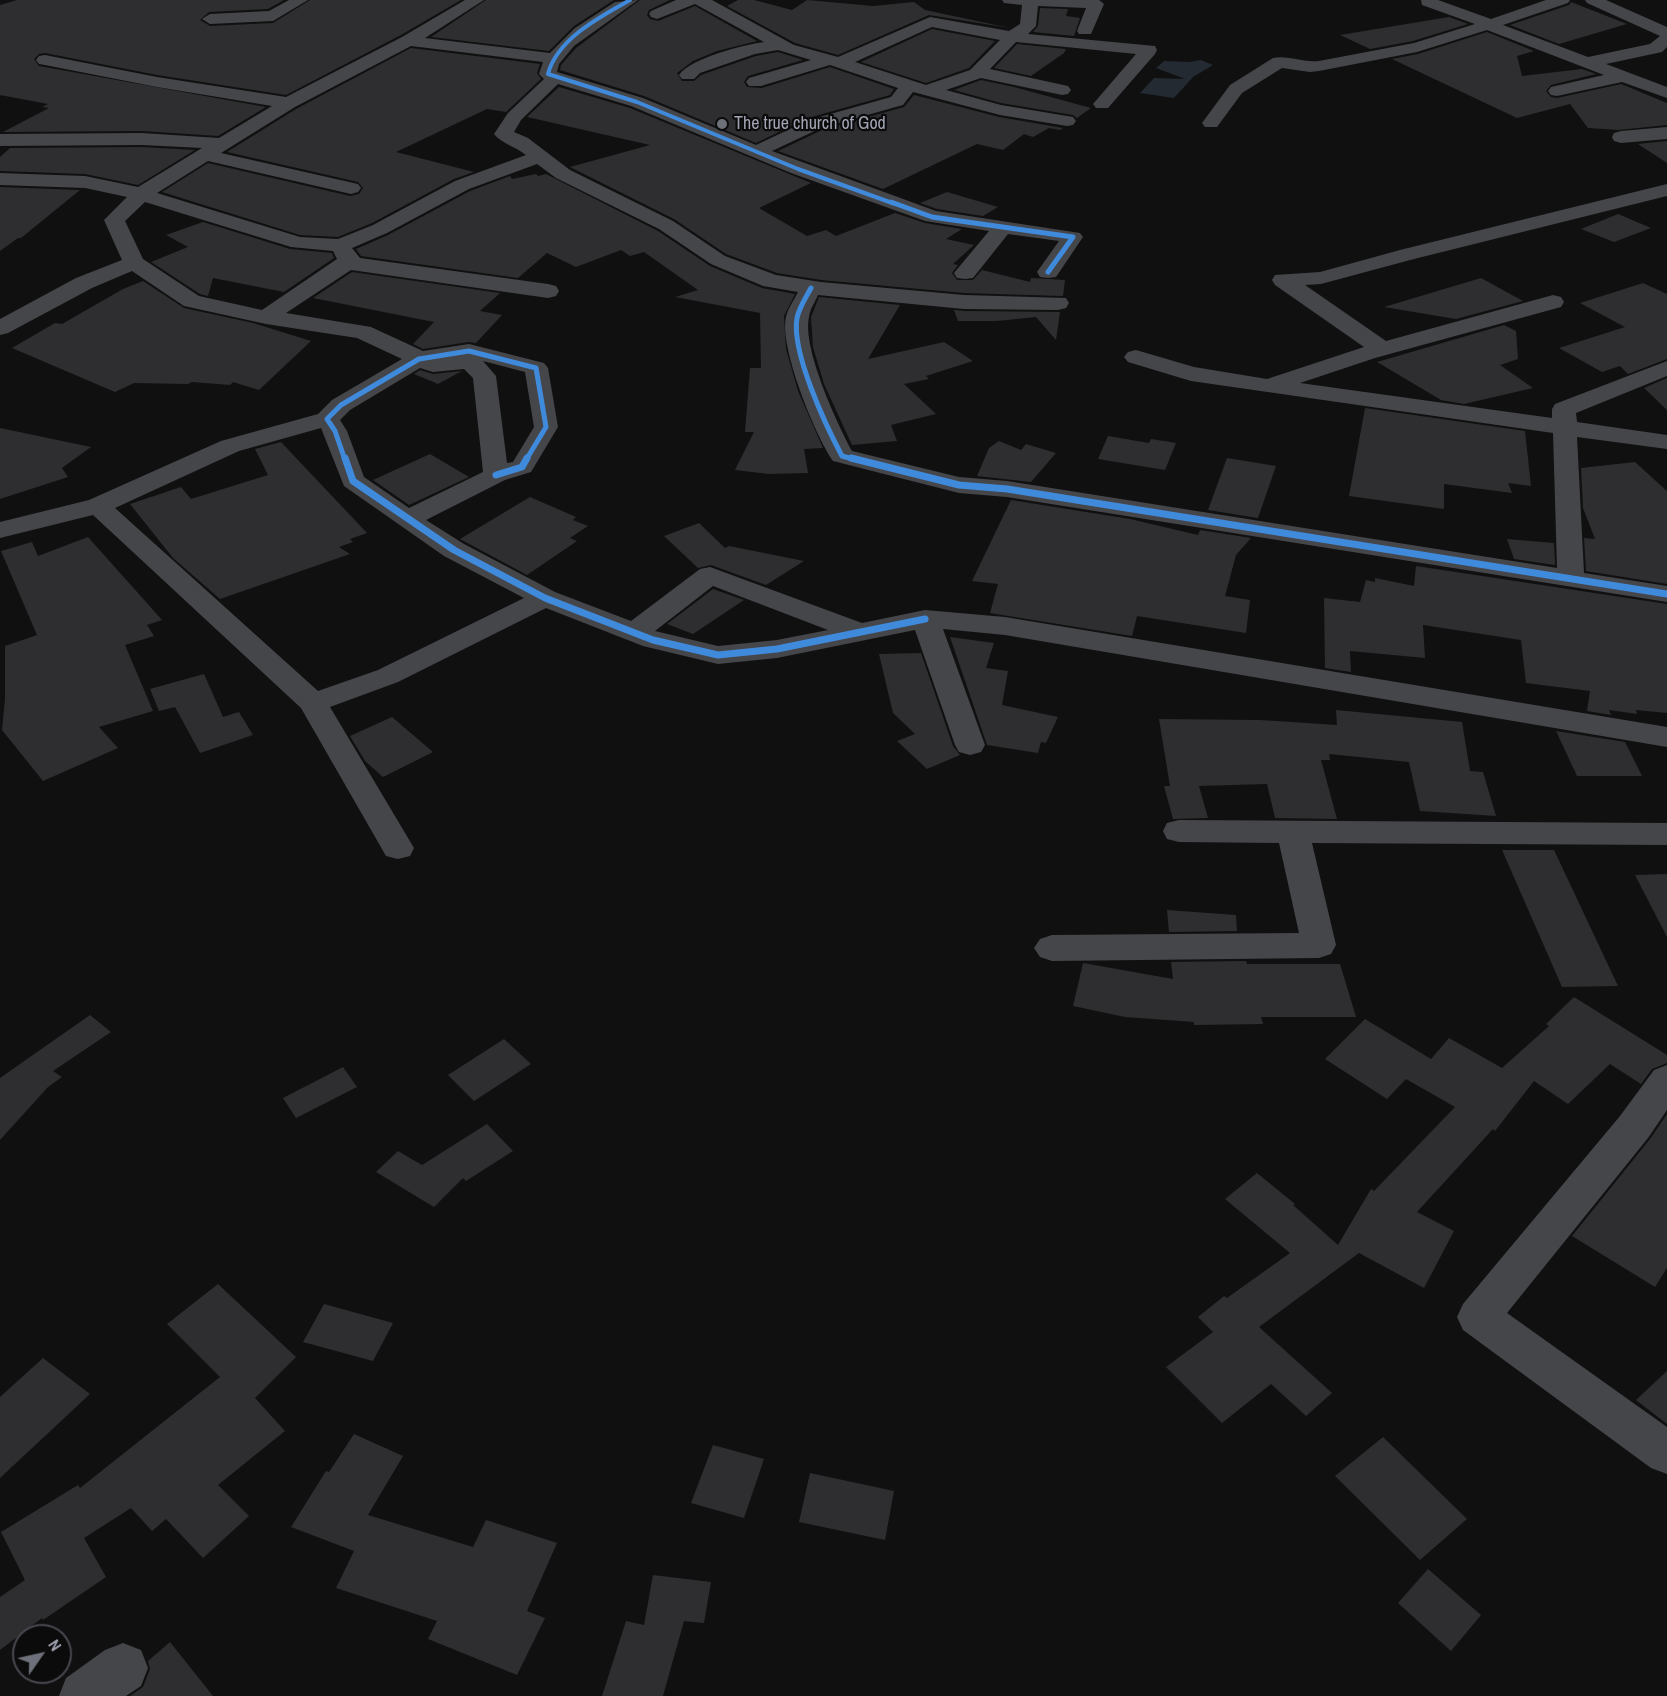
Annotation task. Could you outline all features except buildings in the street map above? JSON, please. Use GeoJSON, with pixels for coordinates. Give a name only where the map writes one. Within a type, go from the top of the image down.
{"type":"FeatureCollection","features":[{"type":"Feature","properties":{"kind":"street"},"geometry":{"type":"LineString","coordinates":[[210,20],[273,16],[300,0]]}},
{"type":"Feature","properties":{"kind":"street"},"geometry":{"type":"LineString","coordinates":[[476,0],[408,41],[289,103],[141,194],[114,220],[134,263],[192,301],[266,317],[363,332],[433,364],[470,362],[484,376],[496,475]]}},
{"type":"Feature","properties":{"kind":"street"},"geometry":{"type":"LineString","coordinates":[[630,0],[595,21],[514,117],[503,134],[540,156],[563,174],[666,225],[718,260],[771,281],[811,288],[964,302],[1058,303]]}},
{"type":"Feature","properties":{"kind":"street"},"geometry":{"type":"LineString","coordinates":[[657,14],[703,0],[780,45],[917,88],[1000,110],[1067,121]]}},
{"type":"Feature","properties":{"kind":"street"},"geometry":{"type":"LineString","coordinates":[[1010,0],[1096,4],[1085,31]]}},
{"type":"Feature","properties":{"kind":"street"},"geometry":{"type":"LineString","coordinates":[[1211,123],[1236,89],[1279,62],[1310,67],[1417,47],[1562,0]]}},
{"type":"Feature","properties":{"kind":"street"},"geometry":{"type":"LineString","coordinates":[[1593,0],[1667,33]]}},
{"type":"Feature","properties":{"kind":"street"},"geometry":{"type":"LineString","coordinates":[[978,72],[1012,37],[1028,26],[1031,1]]}},
{"type":"Feature","properties":{"kind":"street"},"geometry":{"type":"LineString","coordinates":[[1428,2],[1667,93]]}},
{"type":"Feature","properties":{"kind":"street"},"geometry":{"type":"LineString","coordinates":[[755,82],[835,62],[930,22],[1012,37],[1149,50],[1102,104]]}},
{"type":"Feature","properties":{"kind":"street"},"geometry":{"type":"LineString","coordinates":[[408,41],[554,68],[755,152],[932,217],[1073,237],[1048,272]]}},
{"type":"Feature","properties":{"kind":"street"},"geometry":{"type":"LineString","coordinates":[[688,75],[694,69],[752,49],[780,45]]}},
{"type":"Feature","properties":{"kind":"street"},"geometry":{"type":"LineString","coordinates":[[1590,62],[1663,46]]}},
{"type":"Feature","properties":{"kind":"street"},"geometry":{"type":"LineString","coordinates":[[45,60],[157,82],[289,103]]}},
{"type":"Feature","properties":{"kind":"street"},"geometry":{"type":"LineString","coordinates":[[755,152],[815,124],[897,101],[917,88],[978,72],[1062,90]]}},
{"type":"Feature","properties":{"kind":"street"},"geometry":{"type":"LineString","coordinates":[[1557,91],[1624,76]]}},
{"type":"Feature","properties":{"kind":"street"},"geometry":{"type":"LineString","coordinates":[[1621,136],[1667,133]]}},
{"type":"Feature","properties":{"kind":"street"},"geometry":{"type":"LineString","coordinates":[[0,140],[142,139],[224,144]]}},
{"type":"Feature","properties":{"kind":"street"},"geometry":{"type":"LineString","coordinates":[[206,155],[351,188]]}},
{"type":"Feature","properties":{"kind":"street"},"geometry":{"type":"LineString","coordinates":[[266,317],[345,253],[380,230],[462,186],[540,156]]}},
{"type":"Feature","properties":{"kind":"street"},"geometry":{"type":"LineString","coordinates":[[0,179],[85,182],[141,194],[298,243],[345,253],[372,267],[548,291]]}},
{"type":"Feature","properties":{"kind":"street"},"geometry":{"type":"LineString","coordinates":[[1383,349],[1283,280],[1321,278],[1419,251],[1667,190]]}},
{"type":"Feature","properties":{"kind":"street"},"geometry":{"type":"LineString","coordinates":[[965,273],[1003,227]]}},
{"type":"Feature","properties":{"kind":"street"},"geometry":{"type":"LineString","coordinates":[[0,328],[84,283],[134,263]]}},
{"type":"Feature","properties":{"kind":"street"},"geometry":{"type":"LineString","coordinates":[[811,288],[797,320],[797,336],[807,373],[842,456],[959,485],[1007,489],[1667,594]]}},
{"type":"Feature","properties":{"kind":"street"},"geometry":{"type":"LineString","coordinates":[[1268,386],[1383,349],[1553,302]]}},
{"type":"Feature","properties":{"kind":"street"},"geometry":{"type":"LineString","coordinates":[[0,530],[98,506],[230,446],[327,419],[341,405],[419,359],[468,351],[536,368],[546,427],[522,467],[496,475],[407,519]]}},
{"type":"Feature","properties":{"kind":"street"},"geometry":{"type":"LineString","coordinates":[[1136,357],[1191,374],[1667,442]]}},
{"type":"Feature","properties":{"kind":"street"},"geometry":{"type":"LineString","coordinates":[[1571,578],[1564,409],[1667,368]]}},
{"type":"Feature","properties":{"kind":"street"},"geometry":{"type":"LineString","coordinates":[[327,419],[336,431],[353,482],[407,519],[454,550],[544,598],[653,640],[718,655],[777,649],[925,620],[1005,626],[1667,737]]}},
{"type":"Feature","properties":{"kind":"street"},"geometry":{"type":"LineString","coordinates":[[98,506],[313,703],[399,848]]}},
{"type":"Feature","properties":{"kind":"street"},"geometry":{"type":"LineString","coordinates":[[634,633],[710,575],[859,632]]}},
{"type":"Feature","properties":{"kind":"street"},"geometry":{"type":"LineString","coordinates":[[313,703],[388,675],[544,598]]}},
{"type":"Feature","properties":{"kind":"street"},"geometry":{"type":"LineString","coordinates":[[925,620],[969,745]]}},
{"type":"Feature","properties":{"kind":"street"},"geometry":{"type":"LineString","coordinates":[[1179,831],[1667,834]]}},
{"type":"Feature","properties":{"kind":"street"},"geometry":{"type":"LineString","coordinates":[[1052,948],[1319,945],[1293,832]]}},
{"type":"Feature","properties":{"kind":"street"},"geometry":{"type":"LineString","coordinates":[[1667,1080],[1634,1127],[1478,1317],[1667,1453]]}},
{"type":"Feature","properties":{"kind":"street"},"geometry":{"type":"LineString","coordinates":[[84,1696],[123,1668]]}},
{"type":"Feature","properties":{"kind":"shaded area"},"geometry":{"type":"Polygon","coordinates":[[[1201,60],[1213,65],[1193,77],[1174,98],[1140,93],[1154,78],[1185,79],[1156,68],[1164,61],[1201,60]]]}},
{"type":"Feature","properties":{"kind":"cycle path"},"geometry":{"type":"LineString","coordinates":[[630,0],[568,42],[551,64],[548,74],[637,102],[798,169],[932,217],[1073,237],[1048,272]]}},
{"type":"Feature","properties":{"kind":"cycle path"},"geometry":{"type":"LineString","coordinates":[[811,288],[797,318],[800,348],[820,409],[842,456],[959,485],[1007,489],[1667,594]]}},
{"type":"Feature","properties":{"kind":"cycle path"},"geometry":{"type":"LineString","coordinates":[[496,475],[522,467],[546,427],[536,368],[469,351],[419,359],[341,405],[327,419],[335,431],[353,481],[407,519],[454,550],[545,598],[653,640],[718,655],[777,649],[925,619]]}},
{"type":"Feature","properties":{"kind":"place","name":"The true church of God"},"geometry":{"type":"Point","coordinates":[722,124]}}]}
